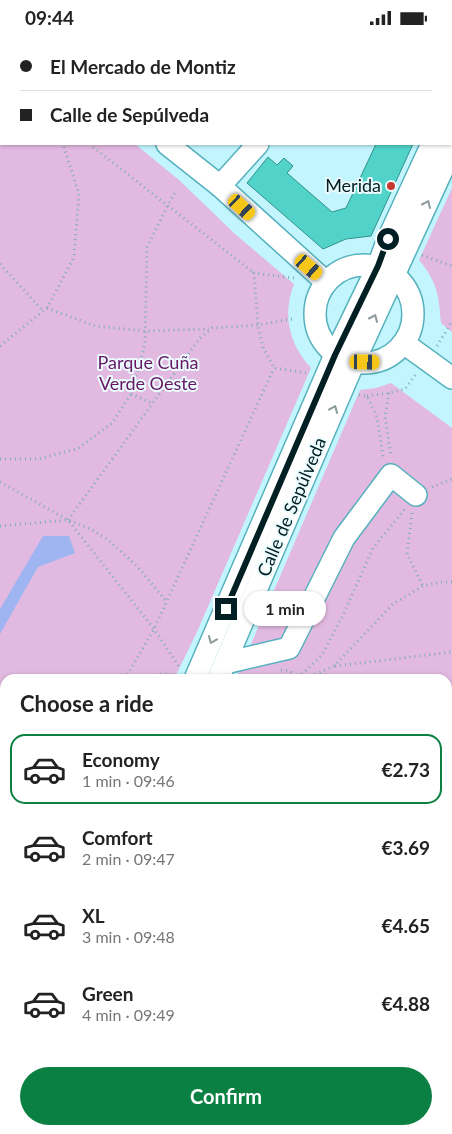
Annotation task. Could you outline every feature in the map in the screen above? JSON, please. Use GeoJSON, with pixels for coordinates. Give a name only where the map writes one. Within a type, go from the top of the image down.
{"type":"FeatureCollection","features":[{"type":"Feature","properties":{"kind":"street"},"geometry":{"type":"LineString","coordinates":[[168,145],[220,186],[326,282]]}},
{"type":"Feature","properties":{"kind":"street"},"geometry":{"type":"LineString","coordinates":[[220,186],[257,145]]}},
{"type":"Feature","properties":{"kind":"street","name":"Calle de Sepúlveda"},"geometry":{"type":"LineString","coordinates":[[386,270],[388,239],[432,145]]}},
{"type":"Feature","properties":{"kind":"street","name":"Calle de Sepúlveda"},"geometry":{"type":"LineString","coordinates":[[189,674],[345,358],[386,270],[452,149]]}},
{"type":"Feature","properties":{"kind":"street"},"geometry":{"type":"LineString","coordinates":[[359,265],[386,270],[408,289],[414,307],[413,325],[405,344],[392,356],[375,363],[345,358],[328,348],[318,331],[314,314],[318,296],[326,282],[341,270],[359,265]]}},
{"type":"Feature","properties":{"kind":"street"},"geometry":{"type":"LineString","coordinates":[[405,344],[452,378]]}},
{"type":"Feature","properties":{"kind":"street","name":"Calle de Sepúlveda"},"geometry":{"type":"LineString","coordinates":[[221,671],[345,358]]}},
{"type":"Feature","properties":{"kind":"street"},"geometry":{"type":"LineString","coordinates":[[221,671],[289,647],[344,538],[391,475],[416,495]]}},
{"type":"Feature","properties":{"kind":"path"},"geometry":{"type":"LineString","coordinates":[[0,346],[47,308],[74,257],[79,194],[62,145]]}},
{"type":"Feature","properties":{"kind":"path"},"geometry":{"type":"LineString","coordinates":[[90,145],[254,273],[294,278]]}},
{"type":"Feature","properties":{"kind":"path"},"geometry":{"type":"LineString","coordinates":[[0,459],[38,459],[77,449],[112,423],[131,393],[145,344],[147,247],[176,191]]}},
{"type":"Feature","properties":{"kind":"path"},"geometry":{"type":"LineString","coordinates":[[421,255],[452,266]]}},
{"type":"Feature","properties":{"kind":"path"},"geometry":{"type":"LineString","coordinates":[[0,264],[43,311]]}},
{"type":"Feature","properties":{"kind":"path"},"geometry":{"type":"LineString","coordinates":[[254,273],[258,325],[263,347],[274,368]]}},
{"type":"Feature","properties":{"kind":"path"},"geometry":{"type":"LineString","coordinates":[[47,308],[95,326],[146,331],[210,329],[258,325],[292,319]]}},
{"type":"Feature","properties":{"kind":"path"},"geometry":{"type":"LineString","coordinates":[[436,347],[452,321]]}},
{"type":"Feature","properties":{"kind":"path"},"geometry":{"type":"LineString","coordinates":[[0,526],[68,520],[200,338],[210,329]]}},
{"type":"Feature","properties":{"kind":"path"},"geometry":{"type":"LineString","coordinates":[[274,368],[312,374]]}},
{"type":"Feature","properties":{"kind":"path"},"geometry":{"type":"LineString","coordinates":[[128,674],[154,629],[274,368]]}},
{"type":"Feature","properties":{"kind":"path"},"geometry":{"type":"LineString","coordinates":[[357,395],[367,396],[405,389],[418,373]]}},
{"type":"Feature","properties":{"kind":"path"},"geometry":{"type":"LineString","coordinates":[[131,393],[152,403]]}},
{"type":"Feature","properties":{"kind":"path"},"geometry":{"type":"LineString","coordinates":[[389,393],[385,416],[391,456]]}},
{"type":"Feature","properties":{"kind":"path"},"geometry":{"type":"LineString","coordinates":[[367,396],[377,417],[383,457]]}},
{"type":"Feature","properties":{"kind":"path"},"geometry":{"type":"LineString","coordinates":[[302,674],[322,655],[343,615],[373,548],[416,495],[452,479]]}},
{"type":"Feature","properties":{"kind":"path"},"geometry":{"type":"LineString","coordinates":[[0,482],[68,520],[91,529],[111,543],[138,567],[166,601]]}},
{"type":"Feature","properties":{"kind":"path"},"geometry":{"type":"LineString","coordinates":[[416,495],[409,526],[407,554],[423,585]]}},
{"type":"Feature","properties":{"kind":"path"},"geometry":{"type":"LineString","coordinates":[[68,520],[188,674]]}},
{"type":"Feature","properties":{"kind":"path"},"geometry":{"type":"LineString","coordinates":[[334,666],[393,604],[423,585],[452,582]]}},
{"type":"Feature","properties":{"kind":"path"},"geometry":{"type":"LineString","coordinates":[[317,674],[334,666],[452,652]]}},
{"type":"Feature","properties":{"kind":"path"},"geometry":{"type":"LineString","coordinates":[[275,669],[290,671],[293,674]]}},
{"type":"Feature","properties":{"kind":"green space","name":"Parque Cuña Verde Oeste"},"geometry":{"type":"Polygon","coordinates":[[[0,145],[136,145],[179,180],[235,234],[294,284],[288,307],[290,329],[297,349],[311,368],[197,632],[176,674],[0,674],[0,145]]]}},
{"type":"Feature","properties":{"kind":"green space"},"geometry":{"type":"Polygon","coordinates":[[[452,188],[452,332],[441,323],[436,289],[430,275],[419,260],[452,188]]]}},
{"type":"Feature","properties":{"kind":"green space"},"geometry":{"type":"Polygon","coordinates":[[[391,383],[452,428],[452,674],[238,674],[360,390],[376,388],[391,383]]]}},
{"type":"Feature","properties":{"kind":"water"},"geometry":{"type":"Polygon","coordinates":[[[43,536],[69,536],[75,553],[38,567],[0,634],[0,609],[43,536]]]}},
{"type":"Feature","properties":{"kind":"building"},"geometry":{"type":"Polygon","coordinates":[[[376,145],[413,145],[371,236],[346,239],[323,249],[247,183],[268,157],[277,165],[284,158],[293,166],[287,173],[332,212],[346,208],[376,145]]]}},
{"type":"Feature","properties":{"kind":"place","name":"Merida"},"geometry":{"type":"Point","coordinates":[391,186]}},
{"type":"Feature","properties":{"kind":"route"},"geometry":{"type":"LineString","coordinates":[[226,609],[335,355],[378,266],[388,239]]}}]}
